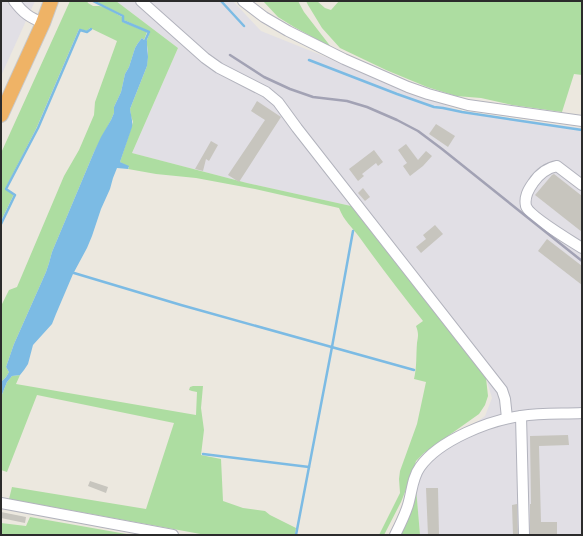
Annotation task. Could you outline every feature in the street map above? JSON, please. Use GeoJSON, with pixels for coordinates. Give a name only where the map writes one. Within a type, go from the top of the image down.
{"type":"FeatureCollection","features":[{"type":"Feature","properties":{"kind":"highway"},"geometry":{"type":"LineString","coordinates":[[1,115],[52,1]]}},
{"type":"Feature","properties":{"kind":"street"},"geometry":{"type":"LineString","coordinates":[[14,1],[20,9],[31,18],[42,23]]}},
{"type":"Feature","properties":{"kind":"street"},"geometry":{"type":"LineString","coordinates":[[141,1],[205,58],[219,68],[266,92],[278,102],[502,390],[505,399],[507,418]]}},
{"type":"Feature","properties":{"kind":"street"},"geometry":{"type":"LineString","coordinates":[[243,1],[288,31],[344,59],[408,87],[468,105],[582,121]]}},
{"type":"Feature","properties":{"kind":"street"},"geometry":{"type":"LineString","coordinates":[[582,185],[557,166],[552,167],[541,174],[535,181],[528,191],[526,198],[528,210],[547,226],[582,248]]}},
{"type":"Feature","properties":{"kind":"street"},"geometry":{"type":"LineString","coordinates":[[394,535],[403,519],[414,479],[419,468],[428,458],[446,444],[490,423],[507,418],[582,413]]}},
{"type":"Feature","properties":{"kind":"street"},"geometry":{"type":"LineString","coordinates":[[521,416],[524,535]]}},
{"type":"Feature","properties":{"kind":"street"},"geometry":{"type":"LineString","coordinates":[[1,503],[172,535]]}},
{"type":"Feature","properties":{"kind":"shaded area"},"geometry":{"type":"Polygon","coordinates":[[[1,1],[35,1],[1,76],[1,1]]]}},
{"type":"Feature","properties":{"kind":"shaded area"},"geometry":{"type":"Polygon","coordinates":[[[116,1],[233,1],[261,31],[463,112],[582,128],[582,535],[420,535],[415,476],[417,468],[485,416],[492,398],[486,378],[351,206],[247,183],[132,153],[178,48],[116,1]]]}},
{"type":"Feature","properties":{"kind":"green space"},"geometry":{"type":"Polygon","coordinates":[[[70,1],[87,1],[93,6],[105,7],[122,17],[123,22],[147,32],[144,40],[142,38],[135,48],[129,67],[125,74],[121,92],[114,107],[114,113],[94,152],[52,252],[46,272],[14,344],[6,367],[9,372],[1,382],[1,306],[9,290],[17,287],[64,176],[79,150],[94,115],[95,102],[117,41],[90,28],[87,31],[79,29],[36,129],[5,189],[13,194],[13,196],[1,221],[1,153],[70,1]]]}},
{"type":"Feature","properties":{"kind":"green space"},"geometry":{"type":"Polygon","coordinates":[[[97,1],[116,1],[178,48],[132,153],[247,183],[351,206],[486,378],[488,396],[485,405],[479,414],[424,453],[416,461],[401,502],[384,535],[379,535],[400,493],[400,471],[417,424],[426,382],[414,379],[418,335],[416,326],[423,321],[346,220],[339,208],[255,189],[196,178],[156,174],[128,169],[129,167],[120,162],[133,122],[130,109],[147,66],[147,40],[150,32],[124,20],[124,16],[97,1]]]}},
{"type":"Feature","properties":{"kind":"green space"},"geometry":{"type":"Polygon","coordinates":[[[263,1],[298,1],[304,12],[331,47],[278,17],[263,1]]]}},
{"type":"Feature","properties":{"kind":"green space"},"geometry":{"type":"Polygon","coordinates":[[[306,1],[317,1],[325,8],[331,10],[339,1],[582,1],[582,75],[574,74],[562,112],[512,105],[481,98],[456,96],[427,87],[386,70],[340,48],[322,28],[306,1]]]}},
{"type":"Feature","properties":{"kind":"green space"},"geometry":{"type":"Polygon","coordinates":[[[20,375],[16,384],[196,415],[197,392],[189,390],[190,387],[193,386],[203,386],[201,408],[204,430],[201,455],[221,459],[223,501],[243,508],[265,511],[296,528],[295,535],[206,535],[9,499],[12,487],[146,509],[174,423],[37,395],[7,472],[1,470],[1,397],[7,382],[12,376],[20,375]]]}},
{"type":"Feature","properties":{"kind":"green space"},"geometry":{"type":"Polygon","coordinates":[[[415,476],[420,535],[397,535],[415,476]]]}},
{"type":"Feature","properties":{"kind":"green space"},"geometry":{"type":"Polygon","coordinates":[[[30,517],[132,535],[1,535],[1,523],[26,526],[30,517]]]}},
{"type":"Feature","properties":{"kind":"water"},"geometry":{"type":"Polygon","coordinates":[[[142,38],[145,41],[147,40],[147,66],[130,109],[132,127],[120,162],[129,166],[128,169],[117,168],[87,248],[73,274],[52,324],[33,345],[28,364],[24,370],[20,375],[12,376],[7,382],[1,397],[1,382],[9,372],[6,367],[14,344],[46,272],[52,252],[94,152],[114,113],[114,107],[121,92],[125,74],[129,67],[135,48],[142,38]]]}},
{"type":"Feature","properties":{"kind":"building"},"geometry":{"type":"Polygon","coordinates":[[[257,101],[281,117],[239,182],[228,175],[265,120],[251,111],[257,101]]]}},
{"type":"Feature","properties":{"kind":"building"},"geometry":{"type":"Polygon","coordinates":[[[436,124],[455,136],[448,147],[429,134],[436,124]]]}},
{"type":"Feature","properties":{"kind":"building"},"geometry":{"type":"Polygon","coordinates":[[[211,141],[218,145],[209,161],[206,159],[203,171],[195,169],[211,141]]]}},
{"type":"Feature","properties":{"kind":"building"},"geometry":{"type":"Polygon","coordinates":[[[406,144],[418,160],[426,151],[432,156],[423,166],[410,176],[403,166],[407,163],[398,150],[406,144]]]}},
{"type":"Feature","properties":{"kind":"building"},"geometry":{"type":"Polygon","coordinates":[[[374,150],[383,162],[378,166],[376,163],[362,174],[364,176],[358,181],[349,169],[374,150]]]}},
{"type":"Feature","properties":{"kind":"building"},"geometry":{"type":"Polygon","coordinates":[[[554,174],[582,196],[582,232],[535,195],[554,174]]]}},
{"type":"Feature","properties":{"kind":"building"},"geometry":{"type":"Polygon","coordinates":[[[363,188],[370,197],[365,201],[358,193],[363,188]]]}},
{"type":"Feature","properties":{"kind":"building"},"geometry":{"type":"Polygon","coordinates":[[[435,225],[443,234],[421,253],[416,247],[426,239],[423,235],[435,225]]]}},
{"type":"Feature","properties":{"kind":"building"},"geometry":{"type":"Polygon","coordinates":[[[547,239],[582,266],[582,285],[538,251],[547,239]]]}},
{"type":"Feature","properties":{"kind":"building"},"geometry":{"type":"Polygon","coordinates":[[[568,435],[569,445],[539,446],[541,522],[557,522],[557,535],[530,535],[530,436],[568,435]]]}},
{"type":"Feature","properties":{"kind":"building"},"geometry":{"type":"Polygon","coordinates":[[[90,481],[108,487],[106,493],[88,486],[90,481]]]}},
{"type":"Feature","properties":{"kind":"building"},"geometry":{"type":"Polygon","coordinates":[[[426,488],[438,488],[439,535],[428,535],[426,488]]]}},
{"type":"Feature","properties":{"kind":"building"},"geometry":{"type":"Polygon","coordinates":[[[517,504],[518,535],[513,535],[512,505],[517,504]]]}},
{"type":"Feature","properties":{"kind":"building"},"geometry":{"type":"Polygon","coordinates":[[[1,512],[26,517],[25,523],[1,518],[1,512]]]}},
{"type":"Feature","properties":{"kind":"waterway"},"geometry":{"type":"LineString","coordinates":[[93,1],[123,16],[123,21],[149,32],[145,41]]}},
{"type":"Feature","properties":{"kind":"waterway"},"geometry":{"type":"LineString","coordinates":[[221,1],[244,26]]}},
{"type":"Feature","properties":{"kind":"waterway"},"geometry":{"type":"LineString","coordinates":[[1,224],[15,195],[6,189],[38,128],[80,30],[87,32],[91,29]]}},
{"type":"Feature","properties":{"kind":"waterway"},"geometry":{"type":"LineString","coordinates":[[309,60],[434,107],[582,130]]}},
{"type":"Feature","properties":{"kind":"waterway"},"geometry":{"type":"LineString","coordinates":[[296,535],[353,231]]}},
{"type":"Feature","properties":{"kind":"waterway"},"geometry":{"type":"LineString","coordinates":[[74,273],[181,305],[414,370]]}},
{"type":"Feature","properties":{"kind":"waterway"},"geometry":{"type":"LineString","coordinates":[[203,454],[309,467]]}},
{"type":"Feature","properties":{"kind":"railway"},"geometry":{"type":"LineString","coordinates":[[230,55],[264,77],[290,89],[313,97],[347,101],[367,107],[418,131],[582,261]]}}]}
